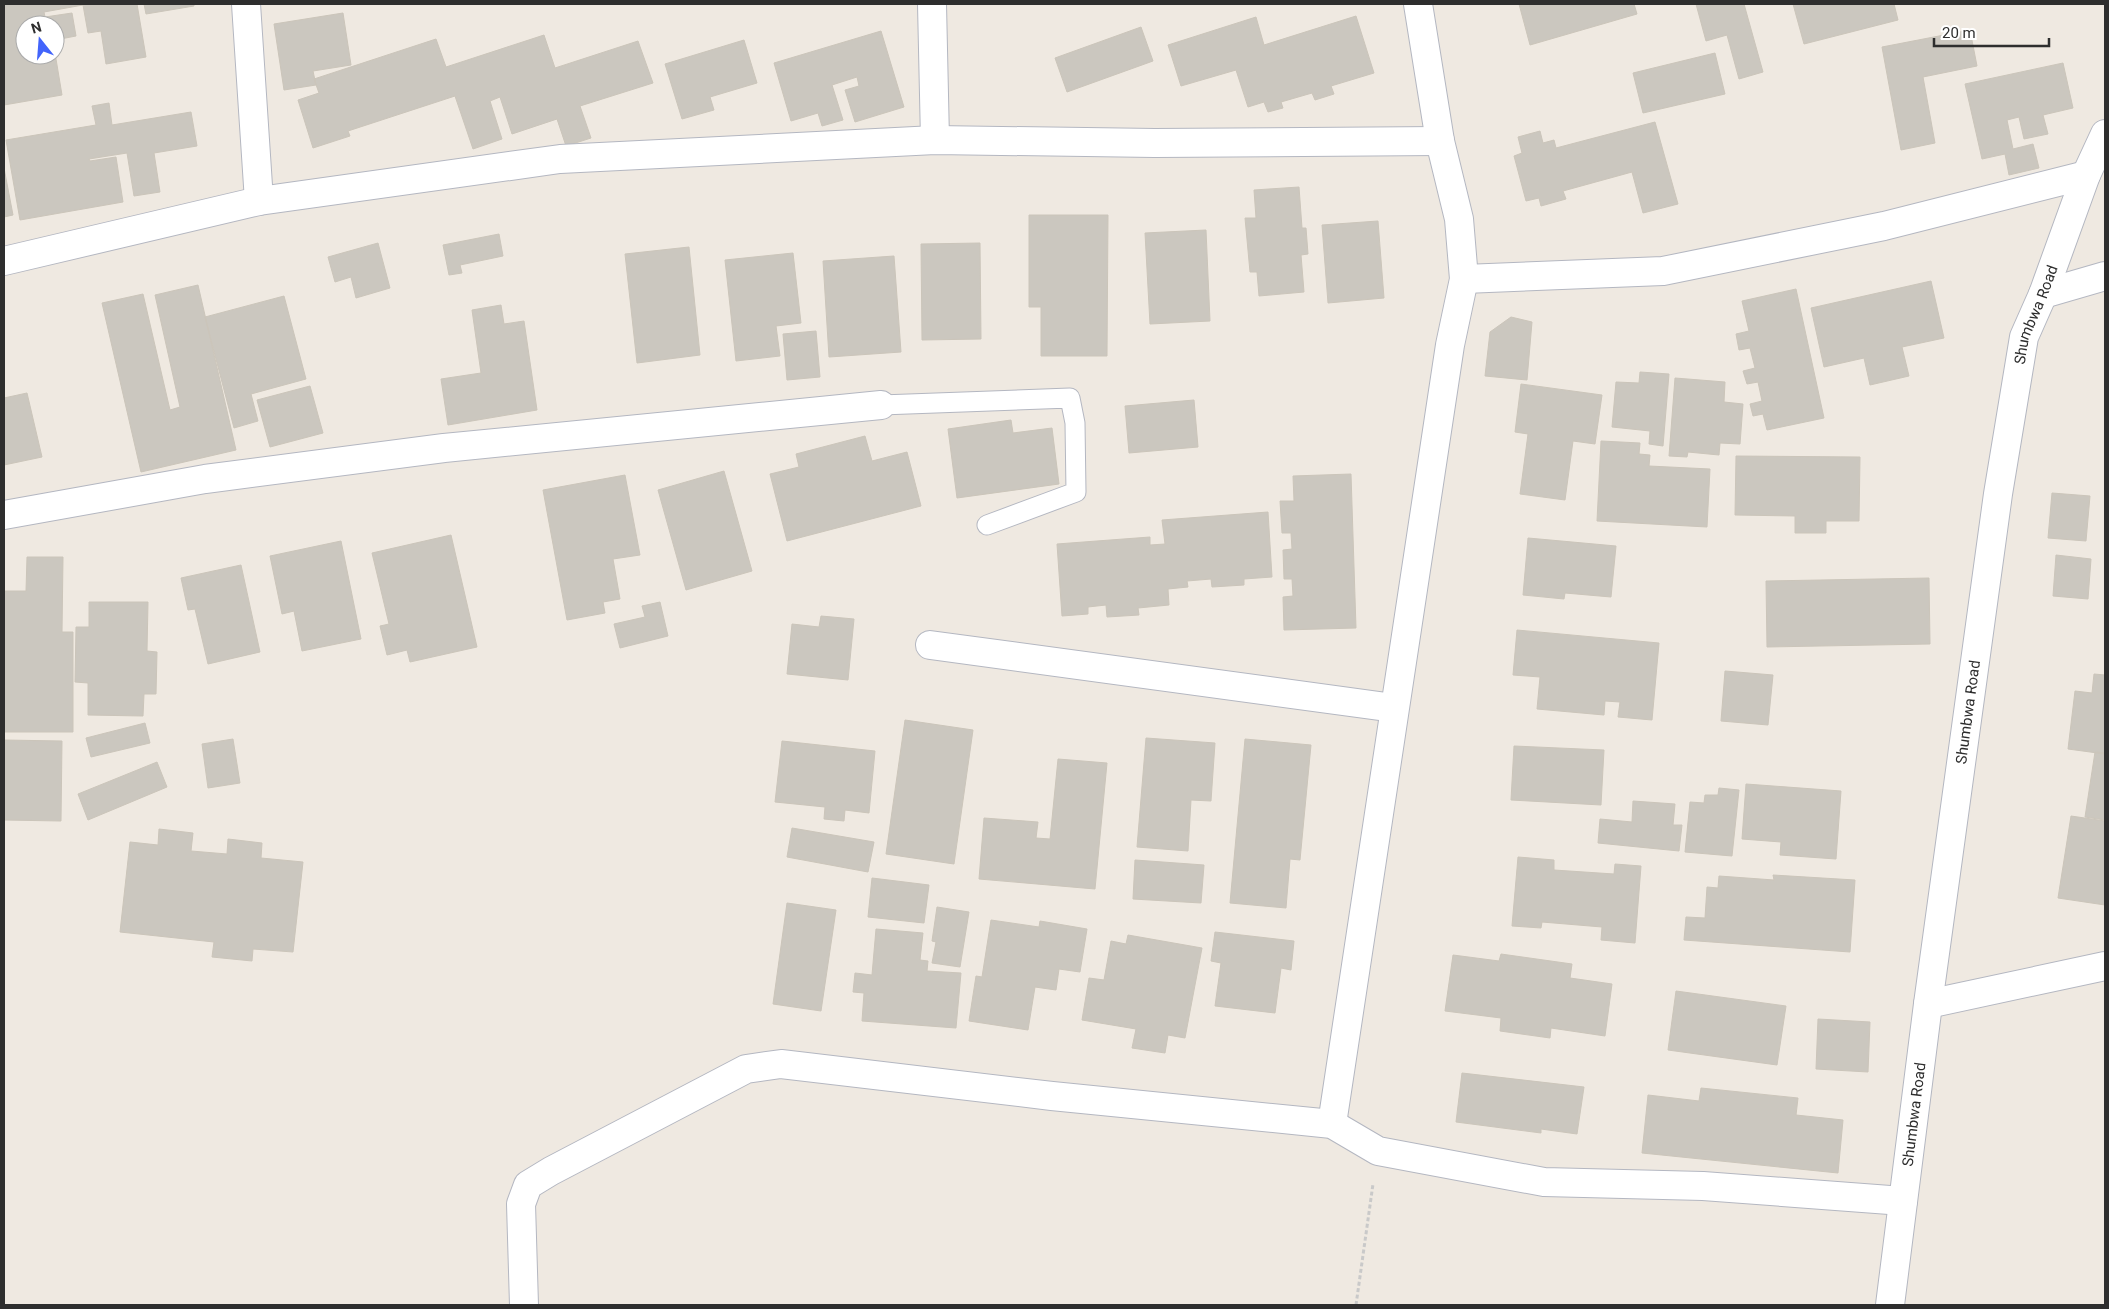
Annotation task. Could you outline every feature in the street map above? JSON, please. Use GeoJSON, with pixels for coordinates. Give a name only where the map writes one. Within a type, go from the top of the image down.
{"type":"FeatureCollection","features":[{"type":"Feature","properties":{"kind":"street"},"geometry":{"type":"LineString","coordinates":[[246,4],[259,201]]}},
{"type":"Feature","properties":{"kind":"street"},"geometry":{"type":"LineString","coordinates":[[932,4],[935,140]]}},
{"type":"Feature","properties":{"kind":"street"},"geometry":{"type":"LineString","coordinates":[[1332,1124],[1450,345],[1464,279],[1459,219],[1440,141],[1418,4]]}},
{"type":"Feature","properties":{"kind":"street","name":"Shumbwa Road"},"geometry":{"type":"LineString","coordinates":[[1890,1305],[1928,1004],[1998,494],[2024,337],[2043,294],[2086,175],[2105,134]]}},
{"type":"Feature","properties":{"kind":"street"},"geometry":{"type":"LineString","coordinates":[[4,261],[259,201],[560,158],[935,140],[1155,143],[1440,141]]}},
{"type":"Feature","properties":{"kind":"street"},"geometry":{"type":"LineString","coordinates":[[1464,279],[1663,271],[1884,226],[2086,175]]}},
{"type":"Feature","properties":{"kind":"street"},"geometry":{"type":"LineString","coordinates":[[2043,294],[2105,276]]}},
{"type":"Feature","properties":{"kind":"street"},"geometry":{"type":"LineString","coordinates":[[4,515],[205,480],[444,448],[881,405]]}},
{"type":"Feature","properties":{"kind":"street"},"geometry":{"type":"LineString","coordinates":[[930,644],[1394,708]]}},
{"type":"Feature","properties":{"kind":"street"},"geometry":{"type":"LineString","coordinates":[[1928,1004],[2105,966]]}},
{"type":"Feature","properties":{"kind":"street"},"geometry":{"type":"LineString","coordinates":[[524,1305],[521,1204],[528,1186],[551,1171],[746,1069],[780,1064],[1052,1096],[1332,1124],[1378,1151],[1544,1182],[1703,1186],[1903,1201]]}},
{"type":"Feature","properties":{"kind":"lane"},"geometry":{"type":"LineString","coordinates":[[881,405],[1070,398],[1075,423],[1076,492],[987,524]]}},
{"type":"Feature","properties":{"kind":"path"},"geometry":{"type":"LineString","coordinates":[[1356,1305],[1378,1151]]}},
{"type":"Feature","properties":{"kind":"building"},"geometry":{"type":"Polygon","coordinates":[[[4,4],[137,4],[146,57],[106,64],[101,31],[88,33],[83,5],[44,12],[45,15],[15,15],[15,65],[57,65],[62,95],[4,105],[4,4]]]}},
{"type":"Feature","properties":{"kind":"building"},"geometry":{"type":"Polygon","coordinates":[[[144,4],[194,4],[194,6],[146,14],[144,4]]]}},
{"type":"Feature","properties":{"kind":"building"},"geometry":{"type":"Polygon","coordinates":[[[1519,4],[1634,4],[1637,14],[1530,45],[1519,4]]]}},
{"type":"Feature","properties":{"kind":"building"},"geometry":{"type":"Polygon","coordinates":[[[1696,4],[1744,4],[1763,72],[1739,79],[1727,35],[1706,41],[1696,4]]]}},
{"type":"Feature","properties":{"kind":"building"},"geometry":{"type":"Polygon","coordinates":[[[1793,4],[1894,4],[1898,20],[1804,44],[1793,4]]]}},
{"type":"Feature","properties":{"kind":"building"},"geometry":{"type":"Polygon","coordinates":[[[72,13],[76,36],[65,38],[65,15],[58,15],[72,13]]]}},
{"type":"Feature","properties":{"kind":"building"},"geometry":{"type":"Polygon","coordinates":[[[343,13],[351,65],[313,71],[316,85],[284,90],[274,24],[343,13]]]}},
{"type":"Feature","properties":{"kind":"building"},"geometry":{"type":"Polygon","coordinates":[[[1356,16],[1374,73],[1331,86],[1334,94],[1315,100],[1312,93],[1281,102],[1283,108],[1268,112],[1264,102],[1248,107],[1236,70],[1181,86],[1168,45],[1256,17],[1264,45],[1356,16]]]}},
{"type":"Feature","properties":{"kind":"building"},"geometry":{"type":"Polygon","coordinates":[[[1141,27],[1153,61],[1067,92],[1055,58],[1141,27]]]}},
{"type":"Feature","properties":{"kind":"building"},"geometry":{"type":"Polygon","coordinates":[[[1970,30],[1977,66],[1923,77],[1935,143],[1901,150],[1882,47],[1970,30]]]}},
{"type":"Feature","properties":{"kind":"building"},"geometry":{"type":"Polygon","coordinates":[[[881,31],[904,107],[855,122],[845,90],[859,86],[857,77],[832,85],[843,120],[822,126],[818,113],[791,121],[774,63],[881,31]]]}},
{"type":"Feature","properties":{"kind":"building"},"geometry":{"type":"Polygon","coordinates":[[[544,35],[555,68],[638,41],[653,83],[580,106],[591,138],[566,146],[557,119],[512,134],[500,97],[490,101],[502,139],[473,149],[455,96],[348,131],[350,136],[313,148],[298,100],[319,93],[314,79],[436,39],[446,67],[544,35]]]}},
{"type":"Feature","properties":{"kind":"building"},"geometry":{"type":"Polygon","coordinates":[[[744,40],[757,83],[710,97],[714,110],[682,119],[665,64],[744,40]]]}},
{"type":"Feature","properties":{"kind":"building"},"geometry":{"type":"Polygon","coordinates":[[[1715,53],[1725,94],[1643,113],[1633,73],[1715,53]]]}},
{"type":"Feature","properties":{"kind":"building"},"geometry":{"type":"Polygon","coordinates":[[[2063,63],[2073,108],[2043,115],[2048,134],[2024,139],[2019,117],[2007,120],[2013,149],[2033,144],[2039,168],[2009,175],[2005,154],[1982,159],[1965,84],[2063,63]]]}},
{"type":"Feature","properties":{"kind":"building"},"geometry":{"type":"Polygon","coordinates":[[[109,103],[112,125],[191,112],[197,146],[154,153],[160,192],[134,196],[127,153],[89,159],[90,161],[116,157],[123,202],[20,220],[6,140],[96,125],[92,106],[109,103]]]}},
{"type":"Feature","properties":{"kind":"building"},"geometry":{"type":"Polygon","coordinates":[[[1655,122],[1678,204],[1643,213],[1632,172],[1563,191],[1566,199],[1541,206],[1539,198],[1526,201],[1514,156],[1522,153],[1518,137],[1540,131],[1543,143],[1554,140],[1556,148],[1655,122]]]}},
{"type":"Feature","properties":{"kind":"building"},"geometry":{"type":"Polygon","coordinates":[[[4,168],[13,215],[4,217],[4,168]]]}},
{"type":"Feature","properties":{"kind":"building"},"geometry":{"type":"Polygon","coordinates":[[[1299,187],[1302,228],[1306,228],[1308,254],[1301,255],[1304,292],[1259,296],[1257,272],[1250,272],[1245,218],[1256,218],[1254,190],[1299,187]]]}},
{"type":"Feature","properties":{"kind":"building"},"geometry":{"type":"Polygon","coordinates":[[[1029,215],[1108,215],[1107,356],[1041,356],[1041,307],[1029,307],[1029,215]]]}},
{"type":"Feature","properties":{"kind":"building"},"geometry":{"type":"Polygon","coordinates":[[[1378,221],[1384,298],[1328,303],[1322,225],[1378,221]]]}},
{"type":"Feature","properties":{"kind":"building"},"geometry":{"type":"Polygon","coordinates":[[[1206,230],[1210,321],[1150,324],[1145,233],[1206,230]]]}},
{"type":"Feature","properties":{"kind":"building"},"geometry":{"type":"Polygon","coordinates":[[[499,234],[503,256],[460,265],[462,273],[449,275],[443,245],[499,234]]]}},
{"type":"Feature","properties":{"kind":"building"},"geometry":{"type":"Polygon","coordinates":[[[378,243],[390,288],[356,298],[351,277],[335,282],[328,257],[378,243]]]}},
{"type":"Feature","properties":{"kind":"building"},"geometry":{"type":"Polygon","coordinates":[[[980,243],[981,339],[922,340],[921,244],[980,243]]]}},
{"type":"Feature","properties":{"kind":"building"},"geometry":{"type":"Polygon","coordinates":[[[689,247],[700,355],[637,363],[625,254],[689,247]]]}},
{"type":"Feature","properties":{"kind":"building"},"geometry":{"type":"Polygon","coordinates":[[[793,253],[801,323],[776,326],[780,356],[736,361],[725,260],[793,253]]]}},
{"type":"Feature","properties":{"kind":"building"},"geometry":{"type":"Polygon","coordinates":[[[894,256],[901,352],[829,357],[823,261],[894,256]]]}},
{"type":"Feature","properties":{"kind":"building"},"geometry":{"type":"Polygon","coordinates":[[[1931,281],[1944,338],[1902,347],[1909,376],[1870,385],[1864,358],[1824,367],[1811,308],[1931,281]]]}},
{"type":"Feature","properties":{"kind":"building"},"geometry":{"type":"Polygon","coordinates":[[[198,285],[236,450],[141,472],[102,303],[143,294],[170,410],[180,407],[155,295],[198,285]]]}},
{"type":"Feature","properties":{"kind":"building"},"geometry":{"type":"Polygon","coordinates":[[[1796,289],[1824,418],[1767,430],[1763,414],[1753,416],[1750,404],[1762,401],[1758,382],[1747,384],[1743,371],[1755,368],[1750,348],[1739,350],[1736,334],[1749,331],[1742,301],[1796,289]]]}},
{"type":"Feature","properties":{"kind":"building"},"geometry":{"type":"Polygon","coordinates":[[[284,296],[306,379],[251,394],[258,421],[234,428],[205,317],[284,296]]]}},
{"type":"Feature","properties":{"kind":"building"},"geometry":{"type":"Polygon","coordinates":[[[501,305],[504,324],[524,321],[537,410],[448,425],[441,379],[481,373],[472,310],[501,305]]]}},
{"type":"Feature","properties":{"kind":"building"},"geometry":{"type":"Polygon","coordinates":[[[1511,317],[1532,322],[1527,380],[1485,376],[1490,332],[1511,317]]]}},
{"type":"Feature","properties":{"kind":"building"},"geometry":{"type":"Polygon","coordinates":[[[816,331],[820,377],[787,380],[783,334],[816,331]]]}},
{"type":"Feature","properties":{"kind":"building"},"geometry":{"type":"Polygon","coordinates":[[[1640,372],[1669,374],[1663,446],[1649,444],[1650,431],[1612,427],[1616,382],[1639,383],[1640,372]]]}},
{"type":"Feature","properties":{"kind":"building"},"geometry":{"type":"Polygon","coordinates":[[[1675,378],[1725,382],[1724,402],[1743,404],[1740,444],[1720,443],[1719,455],[1688,452],[1687,457],[1669,456],[1675,378]]]}},
{"type":"Feature","properties":{"kind":"building"},"geometry":{"type":"Polygon","coordinates":[[[1521,384],[1602,395],[1595,444],[1573,441],[1565,500],[1520,494],[1528,434],[1515,432],[1521,384]]]}},
{"type":"Feature","properties":{"kind":"building"},"geometry":{"type":"Polygon","coordinates":[[[310,386],[323,433],[270,447],[257,400],[310,386]]]}},
{"type":"Feature","properties":{"kind":"building"},"geometry":{"type":"Polygon","coordinates":[[[27,393],[42,457],[4,465],[4,398],[27,393]]]}},
{"type":"Feature","properties":{"kind":"building"},"geometry":{"type":"Polygon","coordinates":[[[1194,400],[1198,447],[1129,453],[1125,406],[1194,400]]]}},
{"type":"Feature","properties":{"kind":"building"},"geometry":{"type":"Polygon","coordinates":[[[1011,420],[1013,433],[1052,428],[1059,484],[957,498],[948,429],[1011,420]]]}},
{"type":"Feature","properties":{"kind":"building"},"geometry":{"type":"Polygon","coordinates":[[[865,436],[872,461],[907,452],[921,506],[787,541],[770,474],[799,467],[796,454],[865,436]]]}},
{"type":"Feature","properties":{"kind":"building"},"geometry":{"type":"Polygon","coordinates":[[[1601,441],[1640,443],[1639,454],[1650,455],[1649,466],[1710,469],[1707,527],[1597,521],[1601,441]]]}},
{"type":"Feature","properties":{"kind":"building"},"geometry":{"type":"Polygon","coordinates":[[[1736,456],[1860,457],[1859,521],[1826,521],[1826,533],[1795,533],[1795,516],[1735,515],[1736,456]]]}},
{"type":"Feature","properties":{"kind":"building"},"geometry":{"type":"Polygon","coordinates":[[[724,471],[752,571],[686,590],[658,490],[724,471]]]}},
{"type":"Feature","properties":{"kind":"building"},"geometry":{"type":"Polygon","coordinates":[[[1351,474],[1356,628],[1284,630],[1283,597],[1293,596],[1292,579],[1284,579],[1283,550],[1292,549],[1291,533],[1282,533],[1280,501],[1294,501],[1293,476],[1351,474]]]}},
{"type":"Feature","properties":{"kind":"building"},"geometry":{"type":"Polygon","coordinates":[[[625,475],[640,555],[613,559],[620,599],[603,602],[605,613],[567,620],[543,490],[625,475]]]}},
{"type":"Feature","properties":{"kind":"building"},"geometry":{"type":"Polygon","coordinates":[[[2052,493],[2090,496],[2086,541],[2048,538],[2052,493]]]}},
{"type":"Feature","properties":{"kind":"building"},"geometry":{"type":"Polygon","coordinates":[[[1268,512],[1272,577],[1244,579],[1244,585],[1212,587],[1211,579],[1187,581],[1188,587],[1168,589],[1169,605],[1138,608],[1139,615],[1107,617],[1106,605],[1088,607],[1088,614],[1062,616],[1057,544],[1150,537],[1150,545],[1165,544],[1162,520],[1268,512]]]}},
{"type":"Feature","properties":{"kind":"building"},"geometry":{"type":"Polygon","coordinates":[[[451,535],[477,647],[410,662],[407,650],[387,655],[380,626],[389,624],[372,553],[451,535]]]}},
{"type":"Feature","properties":{"kind":"building"},"geometry":{"type":"Polygon","coordinates":[[[1528,538],[1616,546],[1611,597],[1565,593],[1564,599],[1523,595],[1528,538]]]}},
{"type":"Feature","properties":{"kind":"building"},"geometry":{"type":"Polygon","coordinates":[[[341,541],[361,639],[302,651],[294,611],[282,614],[270,556],[341,541]]]}},
{"type":"Feature","properties":{"kind":"building"},"geometry":{"type":"Polygon","coordinates":[[[2056,555],[2091,559],[2088,599],[2053,596],[2056,555]]]}},
{"type":"Feature","properties":{"kind":"building"},"geometry":{"type":"Polygon","coordinates":[[[27,557],[63,557],[62,632],[73,632],[73,732],[4,732],[4,591],[26,591],[27,557]]]}},
{"type":"Feature","properties":{"kind":"building"},"geometry":{"type":"Polygon","coordinates":[[[241,565],[260,652],[208,664],[195,609],[188,610],[181,578],[241,565]]]}},
{"type":"Feature","properties":{"kind":"building"},"geometry":{"type":"Polygon","coordinates":[[[1929,578],[1930,644],[1767,647],[1766,581],[1929,578]]]}},
{"type":"Feature","properties":{"kind":"building"},"geometry":{"type":"Polygon","coordinates":[[[89,602],[148,602],[147,651],[157,652],[156,694],[144,694],[143,716],[88,715],[88,683],[75,682],[76,627],[89,627],[89,602]]]}},
{"type":"Feature","properties":{"kind":"building"},"geometry":{"type":"Polygon","coordinates":[[[660,602],[668,636],[620,648],[614,624],[645,617],[642,606],[660,602]]]}},
{"type":"Feature","properties":{"kind":"building"},"geometry":{"type":"Polygon","coordinates":[[[821,616],[854,619],[848,680],[787,674],[792,624],[819,627],[821,616]]]}},
{"type":"Feature","properties":{"kind":"building"},"geometry":{"type":"Polygon","coordinates":[[[1517,630],[1659,643],[1652,720],[1618,717],[1620,702],[1605,701],[1604,715],[1537,709],[1540,677],[1513,675],[1517,630]]]}},
{"type":"Feature","properties":{"kind":"building"},"geometry":{"type":"Polygon","coordinates":[[[1725,671],[1773,675],[1768,725],[1721,721],[1725,671]]]}},
{"type":"Feature","properties":{"kind":"building"},"geometry":{"type":"Polygon","coordinates":[[[2094,674],[2105,675],[2105,754],[2068,749],[2075,691],[2092,693],[2094,674]]]}},
{"type":"Feature","properties":{"kind":"building"},"geometry":{"type":"Polygon","coordinates":[[[905,720],[973,730],[954,864],[886,854],[905,720]]]}},
{"type":"Feature","properties":{"kind":"building"},"geometry":{"type":"Polygon","coordinates":[[[145,723],[150,743],[91,757],[86,738],[145,723]]]}},
{"type":"Feature","properties":{"kind":"building"},"geometry":{"type":"Polygon","coordinates":[[[1146,738],[1215,743],[1211,801],[1191,800],[1188,851],[1137,847],[1146,738]]]}},
{"type":"Feature","properties":{"kind":"building"},"geometry":{"type":"Polygon","coordinates":[[[233,739],[240,783],[208,788],[202,744],[233,739]]]}},
{"type":"Feature","properties":{"kind":"building"},"geometry":{"type":"Polygon","coordinates":[[[1245,739],[1311,745],[1300,860],[1290,859],[1286,908],[1230,903],[1245,739]]]}},
{"type":"Feature","properties":{"kind":"building"},"geometry":{"type":"Polygon","coordinates":[[[4,740],[62,741],[61,821],[4,820],[4,740]]]}},
{"type":"Feature","properties":{"kind":"building"},"geometry":{"type":"Polygon","coordinates":[[[782,741],[875,751],[869,813],[845,810],[844,821],[824,819],[825,807],[775,802],[782,741]]]}},
{"type":"Feature","properties":{"kind":"building"},"geometry":{"type":"Polygon","coordinates":[[[1514,746],[1604,750],[1601,805],[1511,800],[1514,746]]]}},
{"type":"Feature","properties":{"kind":"building"},"geometry":{"type":"Polygon","coordinates":[[[2095,752],[2105,753],[2105,820],[2085,817],[2095,752]]]}},
{"type":"Feature","properties":{"kind":"building"},"geometry":{"type":"Polygon","coordinates":[[[1058,759],[1107,763],[1095,889],[979,879],[984,818],[1038,822],[1036,838],[1050,839],[1058,759]]]}},
{"type":"Feature","properties":{"kind":"building"},"geometry":{"type":"Polygon","coordinates":[[[157,762],[167,787],[88,820],[78,794],[157,762]]]}},
{"type":"Feature","properties":{"kind":"building"},"geometry":{"type":"Polygon","coordinates":[[[1746,784],[1841,791],[1836,859],[1780,855],[1781,842],[1742,839],[1746,784]]]}},
{"type":"Feature","properties":{"kind":"building"},"geometry":{"type":"Polygon","coordinates":[[[1719,788],[1739,790],[1732,856],[1685,852],[1690,802],[1704,803],[1705,795],[1718,795],[1719,788]]]}},
{"type":"Feature","properties":{"kind":"building"},"geometry":{"type":"Polygon","coordinates":[[[1633,801],[1675,804],[1673,825],[1682,825],[1679,851],[1598,843],[1600,819],[1632,822],[1633,801]]]}},
{"type":"Feature","properties":{"kind":"building"},"geometry":{"type":"Polygon","coordinates":[[[2071,816],[2105,821],[2105,905],[2058,898],[2071,816]]]}},
{"type":"Feature","properties":{"kind":"building"},"geometry":{"type":"Polygon","coordinates":[[[792,828],[874,842],[868,872],[787,857],[792,828]]]}},
{"type":"Feature","properties":{"kind":"building"},"geometry":{"type":"Polygon","coordinates":[[[159,829],[193,833],[191,851],[227,854],[228,839],[262,843],[261,858],[303,862],[293,952],[253,949],[252,961],[212,957],[214,942],[120,932],[130,842],[158,845],[159,829]]]}},
{"type":"Feature","properties":{"kind":"building"},"geometry":{"type":"Polygon","coordinates":[[[1518,857],[1554,860],[1554,870],[1614,874],[1615,864],[1641,866],[1635,943],[1601,940],[1602,927],[1542,922],[1541,928],[1512,926],[1518,857]]]}},
{"type":"Feature","properties":{"kind":"building"},"geometry":{"type":"Polygon","coordinates":[[[1135,860],[1204,865],[1201,903],[1133,899],[1135,860]]]}},
{"type":"Feature","properties":{"kind":"building"},"geometry":{"type":"Polygon","coordinates":[[[1773,875],[1855,880],[1850,952],[1684,940],[1686,917],[1705,918],[1707,887],[1718,888],[1719,876],[1774,880],[1773,875]]]}},
{"type":"Feature","properties":{"kind":"building"},"geometry":{"type":"Polygon","coordinates":[[[872,878],[929,885],[924,923],[868,917],[872,878]]]}},
{"type":"Feature","properties":{"kind":"building"},"geometry":{"type":"Polygon","coordinates":[[[787,903],[836,910],[821,1011],[773,1004],[787,903]]]}},
{"type":"Feature","properties":{"kind":"building"},"geometry":{"type":"Polygon","coordinates":[[[937,907],[969,912],[960,967],[932,963],[936,942],[932,941],[937,907]]]}},
{"type":"Feature","properties":{"kind":"building"},"geometry":{"type":"Polygon","coordinates":[[[991,920],[1039,927],[1040,921],[1087,929],[1080,972],[1059,969],[1056,990],[1035,987],[1028,1030],[969,1021],[976,976],[982,977],[991,920]]]}},
{"type":"Feature","properties":{"kind":"building"},"geometry":{"type":"Polygon","coordinates":[[[876,929],[923,933],[920,960],[928,961],[927,971],[961,973],[956,1028],[862,1021],[864,993],[853,992],[855,973],[872,975],[876,929]]]}},
{"type":"Feature","properties":{"kind":"building"},"geometry":{"type":"Polygon","coordinates":[[[1215,932],[1294,941],[1291,970],[1281,968],[1275,1013],[1215,1006],[1221,963],[1211,961],[1215,932]]]}},
{"type":"Feature","properties":{"kind":"building"},"geometry":{"type":"Polygon","coordinates":[[[1128,935],[1202,948],[1185,1038],[1168,1035],[1165,1053],[1132,1048],[1136,1029],[1082,1020],[1089,978],[1104,980],[1111,941],[1126,944],[1128,935]]]}},
{"type":"Feature","properties":{"kind":"building"},"geometry":{"type":"Polygon","coordinates":[[[1501,954],[1572,964],[1570,978],[1612,984],[1605,1036],[1551,1028],[1550,1038],[1500,1031],[1501,1018],[1445,1011],[1453,955],[1499,961],[1501,954]]]}},
{"type":"Feature","properties":{"kind":"building"},"geometry":{"type":"Polygon","coordinates":[[[1676,991],[1786,1006],[1777,1065],[1668,1050],[1676,991]]]}},
{"type":"Feature","properties":{"kind":"building"},"geometry":{"type":"Polygon","coordinates":[[[1818,1019],[1870,1022],[1868,1072],[1816,1069],[1818,1019]]]}},
{"type":"Feature","properties":{"kind":"building"},"geometry":{"type":"Polygon","coordinates":[[[1462,1073],[1584,1087],[1577,1134],[1541,1129],[1541,1133],[1456,1122],[1462,1073]]]}},
{"type":"Feature","properties":{"kind":"building"},"geometry":{"type":"Polygon","coordinates":[[[1701,1088],[1798,1098],[1796,1115],[1843,1120],[1838,1173],[1642,1153],[1648,1095],[1699,1101],[1701,1088]]]}}]}
